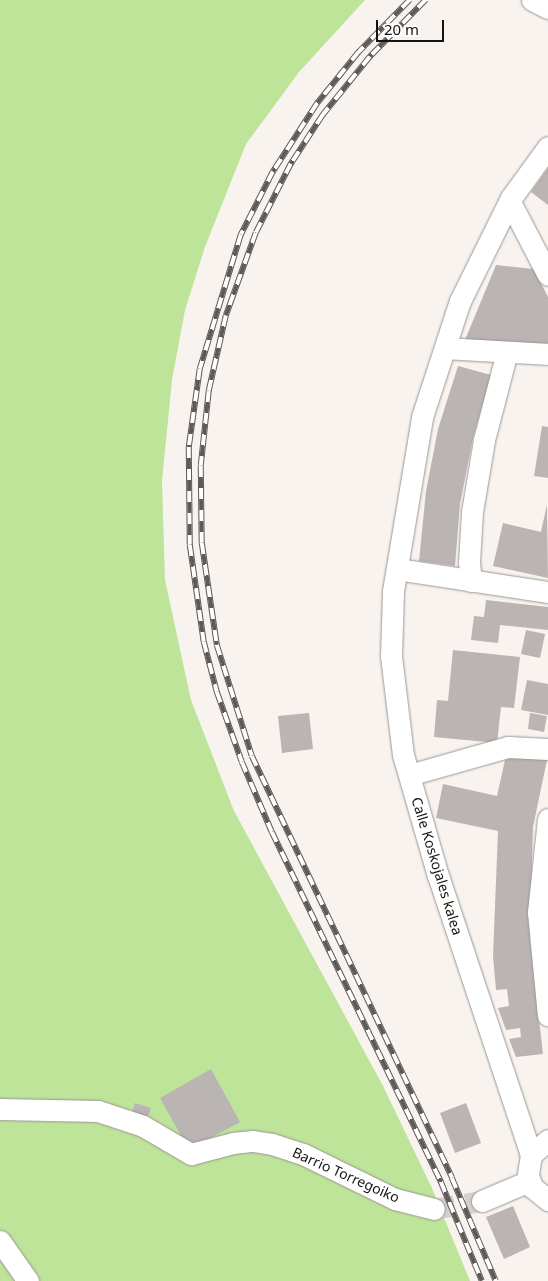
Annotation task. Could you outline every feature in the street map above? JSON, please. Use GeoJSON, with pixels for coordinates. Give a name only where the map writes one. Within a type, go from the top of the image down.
{"type":"FeatureCollection","features":[{"type":"Feature","properties":{"kind":"street"},"geometry":{"type":"LineString","coordinates":[[532,0],[548,8]]}},
{"type":"Feature","properties":{"kind":"street","name":"Calle Koskojales kalea"},"geometry":{"type":"LineString","coordinates":[[531,1155],[438,876],[403,755],[391,656],[393,591],[422,417],[460,301],[510,202],[548,147]]}},
{"type":"Feature","properties":{"kind":"street"},"geometry":{"type":"LineString","coordinates":[[510,202],[548,275]]}},
{"type":"Feature","properties":{"kind":"street"},"geometry":{"type":"LineString","coordinates":[[446,348],[548,354]]}},
{"type":"Feature","properties":{"kind":"street"},"geometry":{"type":"LineString","coordinates":[[471,581],[469,562],[472,512],[484,440],[506,352]]}},
{"type":"Feature","properties":{"kind":"street"},"geometry":{"type":"LineString","coordinates":[[397,569],[548,592]]}},
{"type":"Feature","properties":{"kind":"street"},"geometry":{"type":"LineString","coordinates":[[409,774],[508,747],[548,749]]}},
{"type":"Feature","properties":{"kind":"street"},"geometry":{"type":"LineString","coordinates":[[548,819],[538,912],[548,1016]]}},
{"type":"Feature","properties":{"kind":"street","name":"Barrio Torregoiko"},"geometry":{"type":"LineString","coordinates":[[0,1109],[98,1111],[143,1126],[191,1154],[239,1142],[272,1144],[304,1154],[395,1199],[434,1209]]}},
{"type":"Feature","properties":{"kind":"street"},"geometry":{"type":"LineString","coordinates":[[548,1140],[531,1155],[529,1181],[539,1195],[548,1200]]}},
{"type":"Feature","properties":{"kind":"street"},"geometry":{"type":"LineString","coordinates":[[482,1201],[529,1181]]}},
{"type":"Feature","properties":{"kind":"street"},"geometry":{"type":"LineString","coordinates":[[0,1241],[28,1281]]}},
{"type":"Feature","properties":{"kind":"green space"},"geometry":{"type":"Polygon","coordinates":[[[0,0],[365,0],[299,72],[246,144],[205,247],[185,310],[172,380],[162,481],[165,580],[191,700],[234,811],[383,1086],[431,1186],[470,1281],[0,1281],[0,0]]]}},
{"type":"Feature","properties":{"kind":"building"},"geometry":{"type":"Polygon","coordinates":[[[548,168],[548,205],[531,192],[548,168]]]}},
{"type":"Feature","properties":{"kind":"building"},"geometry":{"type":"Polygon","coordinates":[[[496,265],[534,269],[548,297],[548,344],[465,340],[496,265]]]}},
{"type":"Feature","properties":{"kind":"building"},"geometry":{"type":"Polygon","coordinates":[[[458,366],[491,375],[473,438],[460,504],[455,566],[419,561],[426,491],[438,429],[458,366]]]}},
{"type":"Feature","properties":{"kind":"building"},"geometry":{"type":"Polygon","coordinates":[[[542,426],[548,427],[548,478],[534,476],[542,426]]]}},
{"type":"Feature","properties":{"kind":"building"},"geometry":{"type":"Polygon","coordinates":[[[547,504],[548,578],[493,566],[503,523],[541,532],[547,504]]]}},
{"type":"Feature","properties":{"kind":"building"},"geometry":{"type":"Polygon","coordinates":[[[486,600],[548,607],[548,630],[500,625],[498,643],[471,640],[474,616],[484,617],[486,600]]]}},
{"type":"Feature","properties":{"kind":"building"},"geometry":{"type":"Polygon","coordinates":[[[526,630],[545,634],[540,658],[521,654],[526,630]]]}},
{"type":"Feature","properties":{"kind":"building"},"geometry":{"type":"Polygon","coordinates":[[[453,650],[520,657],[514,708],[501,707],[497,743],[434,737],[437,700],[448,701],[453,650]]]}},
{"type":"Feature","properties":{"kind":"building"},"geometry":{"type":"Polygon","coordinates":[[[527,680],[548,684],[548,715],[521,710],[527,680]]]}},
{"type":"Feature","properties":{"kind":"building"},"geometry":{"type":"Polygon","coordinates":[[[309,713],[313,749],[282,753],[278,716],[309,713]]]}},
{"type":"Feature","properties":{"kind":"building"},"geometry":{"type":"Polygon","coordinates":[[[530,713],[547,716],[544,732],[528,729],[530,713]]]}},
{"type":"Feature","properties":{"kind":"building"},"geometry":{"type":"Polygon","coordinates":[[[507,751],[547,760],[533,827],[530,940],[543,1054],[516,1057],[509,1039],[521,1037],[520,1028],[506,1030],[498,1008],[509,1006],[507,989],[496,990],[493,956],[498,831],[436,818],[443,784],[497,796],[507,751]]]}},
{"type":"Feature","properties":{"kind":"building"},"geometry":{"type":"Polygon","coordinates":[[[211,1069],[240,1122],[189,1150],[160,1098],[211,1069]]]}},
{"type":"Feature","properties":{"kind":"building"},"geometry":{"type":"Polygon","coordinates":[[[135,1103],[151,1108],[147,1120],[131,1115],[135,1103]]]}},
{"type":"Feature","properties":{"kind":"building"},"geometry":{"type":"Polygon","coordinates":[[[466,1103],[481,1143],[455,1153],[440,1113],[466,1103]]]}},
{"type":"Feature","properties":{"kind":"building"},"geometry":{"type":"Polygon","coordinates":[[[513,1206],[530,1247],[504,1259],[486,1217],[513,1206]]]}},
{"type":"Feature","properties":{"kind":"tunnel"},"geometry":{"type":"LineString","coordinates":[[434,1209],[482,1201]]}},
{"type":"Feature","properties":{"kind":"railway"},"geometry":{"type":"LineString","coordinates":[[410,0],[359,52],[317,104],[273,172],[241,235],[200,369],[189,447],[190,545],[204,642],[217,692],[242,762],[272,832],[441,1182],[482,1281]]}},
{"type":"Feature","properties":{"kind":"railway"},"geometry":{"type":"LineString","coordinates":[[426,0],[370,57],[323,115],[291,164],[256,233],[226,316],[209,391],[201,466],[202,543],[217,645],[252,756],[452,1178],[496,1281]]}}]}
